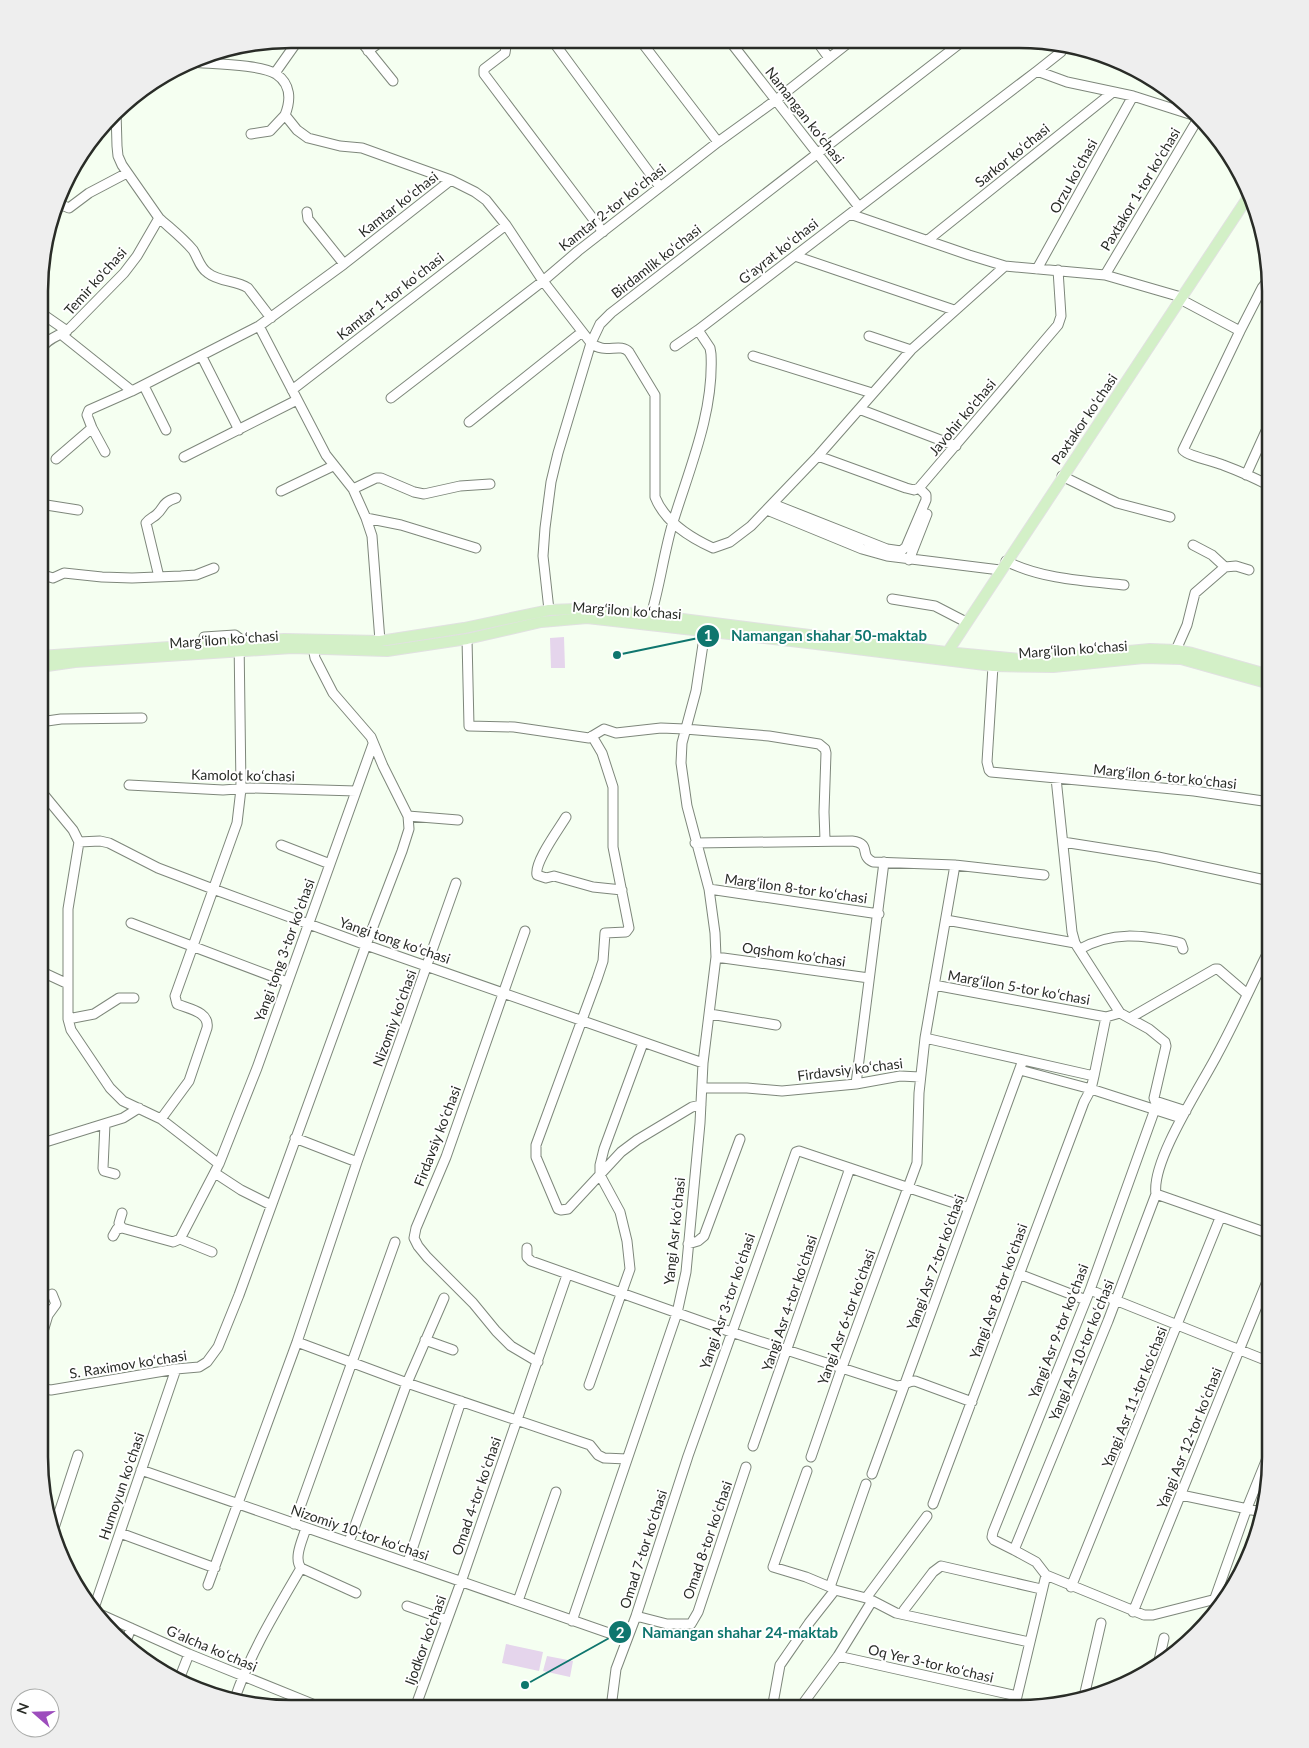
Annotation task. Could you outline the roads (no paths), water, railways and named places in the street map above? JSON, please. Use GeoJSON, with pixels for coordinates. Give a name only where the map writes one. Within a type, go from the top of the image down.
{"type":"FeatureCollection","features":[{"type":"Feature","properties":{"kind":"main road","name":"Paxtakor koʻchasi"},"geometry":{"type":"LineString","coordinates":[[945,656],[1245,202]]}},
{"type":"Feature","properties":{"kind":"main road","name":"Margʻilon koʻchasi"},"geometry":{"type":"LineString","coordinates":[[48,665],[240,647],[310,638],[380,641],[464,628],[549,610],[577,609],[651,616],[945,656],[994,666],[1053,666],[1165,658],[1181,659],[1262,682]]}},
{"type":"Feature","properties":{"kind":"main road","name":"Margʻilon koʻchasi"},"geometry":{"type":"LineString","coordinates":[[48,655],[204,646],[313,647],[387,651],[467,639],[541,622],[578,618],[945,656],[1036,659],[1150,649],[1176,650],[1262,673]]}},
{"type":"Feature","properties":{"kind":"street"},"geometry":{"type":"LineString","coordinates":[[275,74],[293,48]]}},
{"type":"Feature","properties":{"kind":"street"},"geometry":{"type":"LineString","coordinates":[[366,48],[393,81]]}},
{"type":"Feature","properties":{"kind":"street"},"geometry":{"type":"LineString","coordinates":[[368,51],[372,48]]}},
{"type":"Feature","properties":{"kind":"street"},"geometry":{"type":"LineString","coordinates":[[506,48],[505,53],[484,69],[484,74],[603,232]]}},
{"type":"Feature","properties":{"kind":"street"},"geometry":{"type":"LineString","coordinates":[[558,48],[660,187]]}},
{"type":"Feature","properties":{"kind":"street"},"geometry":{"type":"LineString","coordinates":[[646,48],[718,142]]}},
{"type":"Feature","properties":{"kind":"street","name":"Namangan koʻchasi"},"geometry":{"type":"LineString","coordinates":[[735,48],[859,207]]}},
{"type":"Feature","properties":{"kind":"street"},"geometry":{"type":"LineString","coordinates":[[822,48],[829,58]]}},
{"type":"Feature","properties":{"kind":"street","name":"Kamtar 2-tor koʻchasi"},"geometry":{"type":"LineString","coordinates":[[390,398],[842,48]]}},
{"type":"Feature","properties":{"kind":"street","name":"Birdamlik koʻchasi"},"geometry":{"type":"LineString","coordinates":[[549,610],[543,556],[544,528],[552,482],[558,453],[591,343],[600,324],[611,313],[954,48]]}},
{"type":"Feature","properties":{"kind":"street","name":"Gʻayrat koʻchasi"},"geometry":{"type":"LineString","coordinates":[[675,346],[1061,51]]}},
{"type":"Feature","properties":{"kind":"street"},"geometry":{"type":"LineString","coordinates":[[204,63],[251,67],[275,74],[284,82],[288,90],[289,101],[285,115],[270,131],[251,134]]}},
{"type":"Feature","properties":{"kind":"street"},"geometry":{"type":"LineString","coordinates":[[1036,71],[1067,82],[1134,96],[1183,112]]}},
{"type":"Feature","properties":{"kind":"street","name":"Sarkor koʻchasi"},"geometry":{"type":"LineString","coordinates":[[928,240],[1113,92]]}},
{"type":"Feature","properties":{"kind":"street","name":"Orzu koʻchasi"},"geometry":{"type":"LineString","coordinates":[[1037,269],[1134,96]]}},
{"type":"Feature","properties":{"kind":"street"},"geometry":{"type":"LineString","coordinates":[[285,115],[308,138],[340,146],[362,148],[451,180]]}},
{"type":"Feature","properties":{"kind":"street"},"geometry":{"type":"LineString","coordinates":[[116,122],[118,156],[127,173],[159,218],[193,251],[203,269],[210,275],[243,284],[271,318]]}},
{"type":"Feature","properties":{"kind":"street","name":"Paxtakor 1-tor koʻchasi"},"geometry":{"type":"LineString","coordinates":[[1105,275],[1195,124]]}},
{"type":"Feature","properties":{"kind":"street"},"geometry":{"type":"LineString","coordinates":[[63,205],[69,208],[89,193],[127,173]]}},
{"type":"Feature","properties":{"kind":"street","name":"Kamtar koʻchasi"},"geometry":{"type":"LineString","coordinates":[[92,428],[87,415],[89,410],[144,386],[259,326],[344,264],[451,180],[486,200],[506,224],[543,281],[591,343]]}},
{"type":"Feature","properties":{"kind":"street"},"geometry":{"type":"LineString","coordinates":[[307,212],[308,219],[344,264]]}},
{"type":"Feature","properties":{"kind":"street"},"geometry":{"type":"LineString","coordinates":[[850,214],[1005,266],[1105,275],[1180,298],[1240,331]]}},
{"type":"Feature","properties":{"kind":"street","name":"Temir ko'chasi"},"geometry":{"type":"LineString","coordinates":[[48,341],[64,333],[129,267],[159,218]]}},
{"type":"Feature","properties":{"kind":"street","name":"Kamtar 1-tor koʻchasi"},"geometry":{"type":"LineString","coordinates":[[292,390],[506,224]]}},
{"type":"Feature","properties":{"kind":"street"},"geometry":{"type":"LineString","coordinates":[[795,256],[954,310]]}},
{"type":"Feature","properties":{"kind":"street"},"geometry":{"type":"LineString","coordinates":[[591,343],[604,349],[626,348],[654,390],[656,401],[655,497],[658,506],[673,524],[713,548],[730,542],[752,526],[818,456],[911,350],[1005,266]]}},
{"type":"Feature","properties":{"kind":"street","name":"Javohir ko'chasi"},"geometry":{"type":"LineString","coordinates":[[919,488],[1058,325],[1061,316],[1058,270]]}},
{"type":"Feature","properties":{"kind":"street"},"geometry":{"type":"LineString","coordinates":[[1262,288],[1183,446],[1184,452],[1190,455],[1198,456],[1262,482]]}},
{"type":"Feature","properties":{"kind":"street"},"geometry":{"type":"LineString","coordinates":[[48,319],[132,391]]}},
{"type":"Feature","properties":{"kind":"street"},"geometry":{"type":"LineString","coordinates":[[259,326],[333,466],[354,489],[366,518],[372,536],[380,641]]}},
{"type":"Feature","properties":{"kind":"street"},"geometry":{"type":"LineString","coordinates":[[651,616],[673,524],[703,429],[709,399],[711,354],[710,348],[698,330]]}},
{"type":"Feature","properties":{"kind":"street"},"geometry":{"type":"LineString","coordinates":[[469,422],[582,332]]}},
{"type":"Feature","properties":{"kind":"street"},"geometry":{"type":"LineString","coordinates":[[869,336],[911,350]]}},
{"type":"Feature","properties":{"kind":"street"},"geometry":{"type":"LineString","coordinates":[[202,356],[239,430]]}},
{"type":"Feature","properties":{"kind":"street"},"geometry":{"type":"LineString","coordinates":[[753,356],[872,393]]}},
{"type":"Feature","properties":{"kind":"street"},"geometry":{"type":"LineString","coordinates":[[144,386],[166,430]]}},
{"type":"Feature","properties":{"kind":"street"},"geometry":{"type":"LineString","coordinates":[[184,457],[297,400]]}},
{"type":"Feature","properties":{"kind":"street"},"geometry":{"type":"LineString","coordinates":[[859,409],[956,446]]}},
{"type":"Feature","properties":{"kind":"street"},"geometry":{"type":"LineString","coordinates":[[56,460],[92,428],[105,452]]}},
{"type":"Feature","properties":{"kind":"street"},"geometry":{"type":"LineString","coordinates":[[1246,475],[1262,440]]}},
{"type":"Feature","properties":{"kind":"street"},"geometry":{"type":"LineString","coordinates":[[770,507],[895,551],[901,551],[906,547],[926,500],[926,495],[919,488],[914,490],[906,488],[818,456]]}},
{"type":"Feature","properties":{"kind":"street"},"geometry":{"type":"LineString","coordinates":[[281,492],[333,466]]}},
{"type":"Feature","properties":{"kind":"street"},"geometry":{"type":"LineString","coordinates":[[1062,476],[1116,503],[1170,517]]}},
{"type":"Feature","properties":{"kind":"street"},"geometry":{"type":"LineString","coordinates":[[354,489],[376,478],[381,478],[414,492],[424,494],[460,486],[490,484]]}},
{"type":"Feature","properties":{"kind":"street"},"geometry":{"type":"LineString","coordinates":[[159,577],[146,523],[157,514],[166,501],[176,498]]}},
{"type":"Feature","properties":{"kind":"street"},"geometry":{"type":"LineString","coordinates":[[909,560],[929,509],[930,504],[926,500]]}},
{"type":"Feature","properties":{"kind":"street"},"geometry":{"type":"LineString","coordinates":[[48,505],[78,510]]}},
{"type":"Feature","properties":{"kind":"street"},"geometry":{"type":"LineString","coordinates":[[770,507],[862,549],[909,560],[1000,570]]}},
{"type":"Feature","properties":{"kind":"street"},"geometry":{"type":"LineString","coordinates":[[366,518],[401,525],[476,548]]}},
{"type":"Feature","properties":{"kind":"street"},"geometry":{"type":"LineString","coordinates":[[1193,545],[1212,555],[1225,567]]}},
{"type":"Feature","properties":{"kind":"street"},"geometry":{"type":"LineString","coordinates":[[1006,561],[1022,569],[1039,573],[1124,585]]}},
{"type":"Feature","properties":{"kind":"street"},"geometry":{"type":"LineString","coordinates":[[1176,650],[1187,625],[1196,593],[1225,567],[1236,566],[1249,570]]}},
{"type":"Feature","properties":{"kind":"street"},"geometry":{"type":"LineString","coordinates":[[48,576],[53,578],[64,573],[102,577],[159,577],[196,575],[214,568]]}},
{"type":"Feature","properties":{"kind":"street"},"geometry":{"type":"LineString","coordinates":[[892,599],[934,606],[966,622]]}},
{"type":"Feature","properties":{"kind":"street","name":"Yangi Asr koʻchasi"},"geometry":{"type":"LineString","coordinates":[[572,1621],[677,1313],[686,1272],[703,1063],[716,956],[716,933],[709,889],[687,806],[681,763],[684,729],[696,691],[705,631]]}},
{"type":"Feature","properties":{"kind":"street"},"geometry":{"type":"LineString","coordinates":[[467,639],[469,726],[514,727],[570,734],[579,737],[592,736],[604,729],[616,734],[661,728],[684,729],[769,736],[810,742],[821,746],[825,749],[826,753],[825,840]]}},
{"type":"Feature","properties":{"kind":"street"},"geometry":{"type":"LineString","coordinates":[[161,1119],[189,1082],[208,1022],[207,1018],[202,1014],[177,1004],[175,1000],[176,992],[237,823],[241,789],[240,647]]}},
{"type":"Feature","properties":{"kind":"street"},"geometry":{"type":"LineString","coordinates":[[48,800],[73,830],[80,842],[68,909],[68,1020],[71,1030],[110,1088],[123,1100],[161,1119],[241,1190],[271,1205],[409,829],[408,816],[382,766],[368,732],[333,693],[315,658],[313,647]]}},
{"type":"Feature","properties":{"kind":"street","name":"Margʻilon 6-tor koʻchasi"},"geometry":{"type":"LineString","coordinates":[[994,666],[988,753],[989,770],[991,772],[1194,792],[1262,801]]}},
{"type":"Feature","properties":{"kind":"street"},"geometry":{"type":"LineString","coordinates":[[48,721],[142,718]]}},
{"type":"Feature","properties":{"kind":"street"},"geometry":{"type":"LineString","coordinates":[[592,736],[602,753],[613,787],[612,835],[630,928],[626,932],[605,933],[601,968],[535,1150],[558,1209],[568,1209],[621,1152],[637,1140],[692,1107],[701,1105]]}},
{"type":"Feature","properties":{"kind":"street","name":"Yangi tong 3-tor koʻchasi"},"geometry":{"type":"LineString","coordinates":[[180,1239],[217,1169],[257,1068],[373,744]]}},
{"type":"Feature","properties":{"kind":"street"},"geometry":{"type":"LineString","coordinates":[[1056,778],[1072,932],[1077,946]]}},
{"type":"Feature","properties":{"kind":"street","name":"Kamolot koʻchasi"},"geometry":{"type":"LineString","coordinates":[[129,785],[223,790],[250,788],[356,791]]}},
{"type":"Feature","properties":{"kind":"street"},"geometry":{"type":"LineString","coordinates":[[408,816],[458,820]]}},
{"type":"Feature","properties":{"kind":"street"},"geometry":{"type":"LineString","coordinates":[[566,816],[555,831],[537,868],[537,875],[546,878],[554,876],[593,887],[622,890]]}},
{"type":"Feature","properties":{"kind":"street"},"geometry":{"type":"LineString","coordinates":[[696,843],[825,840],[861,842],[864,845],[869,860],[873,862],[955,865],[1044,875]]}},
{"type":"Feature","properties":{"kind":"street","name":"Yangi tong koʻchasi"},"geometry":{"type":"LineString","coordinates":[[80,842],[100,841],[109,843],[158,868],[213,889],[366,945],[703,1063]]}},
{"type":"Feature","properties":{"kind":"street"},"geometry":{"type":"LineString","coordinates":[[1063,842],[1158,856],[1262,879]]}},
{"type":"Feature","properties":{"kind":"street"},"geometry":{"type":"LineString","coordinates":[[281,845],[330,864]]}},
{"type":"Feature","properties":{"kind":"street"},"geometry":{"type":"LineString","coordinates":[[856,1084],[879,914],[884,862]]}},
{"type":"Feature","properties":{"kind":"street","name":"Margʻilon 5-tor koʻchasi"},"geometry":{"type":"LineString","coordinates":[[955,865],[934,985],[1106,1017],[1120,1013],[1077,946]]}},
{"type":"Feature","properties":{"kind":"street","name":"Nizomiy koʻchasi"},"geometry":{"type":"LineString","coordinates":[[208,1585],[297,1342],[356,1162],[456,883]]}},
{"type":"Feature","properties":{"kind":"street","name":"Margʻilon 8-tor koʻchasi"},"geometry":{"type":"LineString","coordinates":[[709,889],[879,914]]}},
{"type":"Feature","properties":{"kind":"street"},"geometry":{"type":"LineString","coordinates":[[946,920],[1077,946],[1104,938],[1139,936],[1181,943],[1183,948]]}},
{"type":"Feature","properties":{"kind":"street"},"geometry":{"type":"LineString","coordinates":[[131,923],[287,982]]}},
{"type":"Feature","properties":{"kind":"street","name":"Firdavsiy koʻchasi"},"geometry":{"type":"LineString","coordinates":[[526,931],[446,1157],[416,1228],[414,1238],[427,1257],[473,1303],[510,1346],[538,1362]]}},
{"type":"Feature","properties":{"kind":"street","name":"Oqshom koʻchasi"},"geometry":{"type":"LineString","coordinates":[[716,956],[869,978]]}},
{"type":"Feature","properties":{"kind":"street","name":"Yangi Asr 10-tor koʻchasi"},"geometry":{"type":"LineString","coordinates":[[1014,1550],[1156,1194],[1155,1182],[1158,1172],[1184,1115],[1215,1059],[1262,964]]}},
{"type":"Feature","properties":{"kind":"street"},"geometry":{"type":"LineString","coordinates":[[1130,1018],[1215,968],[1247,994]]}},
{"type":"Feature","properties":{"kind":"street"},"geometry":{"type":"LineString","coordinates":[[48,975],[68,984]]}},
{"type":"Feature","properties":{"kind":"street"},"geometry":{"type":"LineString","coordinates":[[920,1077],[934,985]]}},
{"type":"Feature","properties":{"kind":"street"},"geometry":{"type":"LineString","coordinates":[[68,1020],[94,1014],[119,998],[134,998]]}},
{"type":"Feature","properties":{"kind":"street"},"geometry":{"type":"LineString","coordinates":[[1120,1013],[1161,1037],[1165,1042],[1166,1046],[1154,1098],[1155,1101],[1184,1115]]}},
{"type":"Feature","properties":{"kind":"street"},"geometry":{"type":"LineString","coordinates":[[710,1014],[776,1025]]}},
{"type":"Feature","properties":{"kind":"street","name":"Margʻilon 5-tor koʻchasi"},"geometry":{"type":"LineString","coordinates":[[1091,1089],[1106,1017]]}},
{"type":"Feature","properties":{"kind":"street"},"geometry":{"type":"LineString","coordinates":[[925,1038],[1094,1076]]}},
{"type":"Feature","properties":{"kind":"street"},"geometry":{"type":"LineString","coordinates":[[589,1385],[630,1269],[627,1241],[620,1212],[600,1175],[600,1166],[604,1149],[642,1043]]}},
{"type":"Feature","properties":{"kind":"street","name":"Yangi Asr 7-tor koʻchasi"},"geometry":{"type":"LineString","coordinates":[[872,1474],[1023,1060]]}},
{"type":"Feature","properties":{"kind":"street"},"geometry":{"type":"LineString","coordinates":[[1020,1070],[1155,1109],[1184,1115]]}},
{"type":"Feature","properties":{"kind":"street","name":"Firdavsiy koʻchasi"},"geometry":{"type":"LineString","coordinates":[[702,1088],[747,1088],[782,1091],[856,1084],[900,1076],[920,1077],[917,1119],[917,1163],[908,1187]]}},
{"type":"Feature","properties":{"kind":"street","name":"Yangi Asr 8-tor koʻchasi"},"geometry":{"type":"LineString","coordinates":[[933,1504],[1084,1102],[1091,1089]]}},
{"type":"Feature","properties":{"kind":"street"},"geometry":{"type":"LineString","coordinates":[[48,1141],[124,1118],[140,1108]]}},
{"type":"Feature","properties":{"kind":"street","name":"Yangi Asr 9-tor koʻchasi"},"geometry":{"type":"LineString","coordinates":[[1014,1550],[994,1540],[993,1532],[1090,1290],[1155,1109]]}},
{"type":"Feature","properties":{"kind":"street"},"geometry":{"type":"LineString","coordinates":[[105,1124],[103,1168],[104,1171],[115,1174]]}},
{"type":"Feature","properties":{"kind":"street"},"geometry":{"type":"LineString","coordinates":[[295,1138],[356,1162]]}},
{"type":"Feature","properties":{"kind":"street"},"geometry":{"type":"LineString","coordinates":[[688,1244],[698,1241],[704,1236],[740,1140]]}},
{"type":"Feature","properties":{"kind":"street","name":"Yangi Asr 3-tor koʻchasi"},"geometry":{"type":"LineString","coordinates":[[688,1456],[793,1156],[799,1151],[850,1168]]}},
{"type":"Feature","properties":{"kind":"street"},"geometry":{"type":"LineString","coordinates":[[850,1168],[969,1208]]}},
{"type":"Feature","properties":{"kind":"street","name":"Yangi Asr 4-tor koʻchasi"},"geometry":{"type":"LineString","coordinates":[[753,1446],[850,1168]]}},
{"type":"Feature","properties":{"kind":"street","name":"Yangi Asr 6-tor koʻchasi"},"geometry":{"type":"LineString","coordinates":[[812,1457],[908,1187]]}},
{"type":"Feature","properties":{"kind":"street"},"geometry":{"type":"LineString","coordinates":[[1156,1194],[1262,1231]]}},
{"type":"Feature","properties":{"kind":"street","name":"S. Raximov koʻchasi"},"geometry":{"type":"LineString","coordinates":[[48,1390],[199,1367],[207,1362],[223,1337],[271,1205]]}},
{"type":"Feature","properties":{"kind":"street"},"geometry":{"type":"LineString","coordinates":[[122,1213],[119,1223],[122,1228]]}},
{"type":"Feature","properties":{"kind":"street","name":"Yangi Asr 11-tor koʻchasi"},"geometry":{"type":"LineString","coordinates":[[1071,1586],[1220,1218]]}},
{"type":"Feature","properties":{"kind":"street"},"geometry":{"type":"LineString","coordinates":[[113,1236],[117,1229],[122,1228],[174,1242],[180,1239],[212,1252]]}},
{"type":"Feature","properties":{"kind":"street"},"geometry":{"type":"LineString","coordinates":[[294,1524],[395,1242]]}},
{"type":"Feature","properties":{"kind":"street"},"geometry":{"type":"LineString","coordinates":[[527,1248],[530,1260],[731,1332],[897,1386],[909,1382],[920,1383],[972,1402]]}},
{"type":"Feature","properties":{"kind":"street","name":"Omad 4-tor koʻchasi"},"geometry":{"type":"LineString","coordinates":[[461,1582],[567,1274]]}},
{"type":"Feature","properties":{"kind":"street"},"geometry":{"type":"LineString","coordinates":[[1020,1274],[1086,1300]]}},
{"type":"Feature","properties":{"kind":"street"},"geometry":{"type":"LineString","coordinates":[[1090,1290],[1262,1359]]}},
{"type":"Feature","properties":{"kind":"street"},"geometry":{"type":"LineString","coordinates":[[48,1314],[56,1304],[52,1294]]}},
{"type":"Feature","properties":{"kind":"street","name":"Yangi Asr 12-tor koʻchasi"},"geometry":{"type":"LineString","coordinates":[[1133,1612],[1262,1294]]}},
{"type":"Feature","properties":{"kind":"street"},"geometry":{"type":"LineString","coordinates":[[349,1542],[407,1383],[444,1298]]}},
{"type":"Feature","properties":{"kind":"street"},"geometry":{"type":"LineString","coordinates":[[425,1340],[453,1350]]}},
{"type":"Feature","properties":{"kind":"street"},"geometry":{"type":"LineString","coordinates":[[297,1342],[407,1383],[590,1444],[598,1455],[604,1458],[627,1459]]}},
{"type":"Feature","properties":{"kind":"street","name":"Humoyun koʻchasi"},"geometry":{"type":"LineString","coordinates":[[96,1603],[176,1369]]}},
{"type":"Feature","properties":{"kind":"street"},"geometry":{"type":"LineString","coordinates":[[408,1562],[461,1401]]}},
{"type":"Feature","properties":{"kind":"street"},"geometry":{"type":"LineString","coordinates":[[56,1521],[78,1455]]}},
{"type":"Feature","properties":{"kind":"street","name":"Omad 7-tor koʻchasi"},"geometry":{"type":"LineString","coordinates":[[612,1700],[616,1669],[636,1616],[688,1456]]}},
{"type":"Feature","properties":{"kind":"street","name":"Omad 8-tor koʻchasi"},"geometry":{"type":"LineString","coordinates":[[636,1616],[667,1624],[691,1624],[698,1612],[746,1467]]}},
{"type":"Feature","properties":{"kind":"street","name":"Nizomiy 10-tor koʻchasi"},"geometry":{"type":"LineString","coordinates":[[141,1470],[626,1639]]}},
{"type":"Feature","properties":{"kind":"street"},"geometry":{"type":"LineString","coordinates":[[807,1471],[773,1567],[869,1600],[896,1613],[1029,1642]]}},
{"type":"Feature","properties":{"kind":"street"},"geometry":{"type":"LineString","coordinates":[[1014,1550],[1036,1562],[1046,1575],[1133,1612],[1148,1616],[1215,1598],[1261,1472]]}},
{"type":"Feature","properties":{"kind":"street"},"geometry":{"type":"LineString","coordinates":[[773,1700],[780,1665],[833,1588],[866,1484]]}},
{"type":"Feature","properties":{"kind":"street"},"geometry":{"type":"LineString","coordinates":[[518,1601],[556,1492]]}},
{"type":"Feature","properties":{"kind":"street"},"geometry":{"type":"LineString","coordinates":[[1181,1494],[1256,1510]]}},
{"type":"Feature","properties":{"kind":"street"},"geometry":{"type":"LineString","coordinates":[[805,1700],[838,1656],[869,1600],[927,1516]]}},
{"type":"Feature","properties":{"kind":"street"},"geometry":{"type":"LineString","coordinates":[[306,1528],[298,1558],[298,1564],[301,1568],[356,1593]]}},
{"type":"Feature","properties":{"kind":"street"},"geometry":{"type":"LineString","coordinates":[[120,1533],[215,1568]]}},
{"type":"Feature","properties":{"kind":"street"},"geometry":{"type":"LineString","coordinates":[[905,1615],[904,1610],[933,1572],[941,1566],[1041,1589]]}},
{"type":"Feature","properties":{"kind":"street"},"geometry":{"type":"LineString","coordinates":[[236,1694],[242,1675],[301,1568]]}},
{"type":"Feature","properties":{"kind":"street"},"geometry":{"type":"LineString","coordinates":[[1016,1700],[1041,1589],[1046,1575]]}},
{"type":"Feature","properties":{"kind":"street","name":"Ijodkor koʻchasi"},"geometry":{"type":"LineString","coordinates":[[419,1700],[461,1582]]}},
{"type":"Feature","properties":{"kind":"street"},"geometry":{"type":"LineString","coordinates":[[407,1606],[447,1620]]}},
{"type":"Feature","properties":{"kind":"street","name":"Gʻalcha koʻchasi"},"geometry":{"type":"LineString","coordinates":[[108,1618],[189,1654],[242,1675],[292,1700]]}},
{"type":"Feature","properties":{"kind":"street"},"geometry":{"type":"LineString","coordinates":[[1085,1691],[1101,1623]]}},
{"type":"Feature","properties":{"kind":"street"},"geometry":{"type":"LineString","coordinates":[[127,1637],[131,1628]]}},
{"type":"Feature","properties":{"kind":"street"},"geometry":{"type":"LineString","coordinates":[[1160,1655],[1164,1638]]}},
{"type":"Feature","properties":{"kind":"street"},"geometry":{"type":"LineString","coordinates":[[181,1674],[189,1654]]}},
{"type":"Feature","properties":{"kind":"street","name":"Oq Yer 3-tor koʻchasi"},"geometry":{"type":"LineString","coordinates":[[838,1656],[1017,1696]]}},
{"type":"Feature","properties":{"kind":"place","name":"Namangan shahar 50-maktab"},"geometry":{"type":"Point","coordinates":[617,655]}},
{"type":"Feature","properties":{"kind":"place","name":"Namangan shahar 24-maktab"},"geometry":{"type":"Point","coordinates":[525,1685]}}]}
